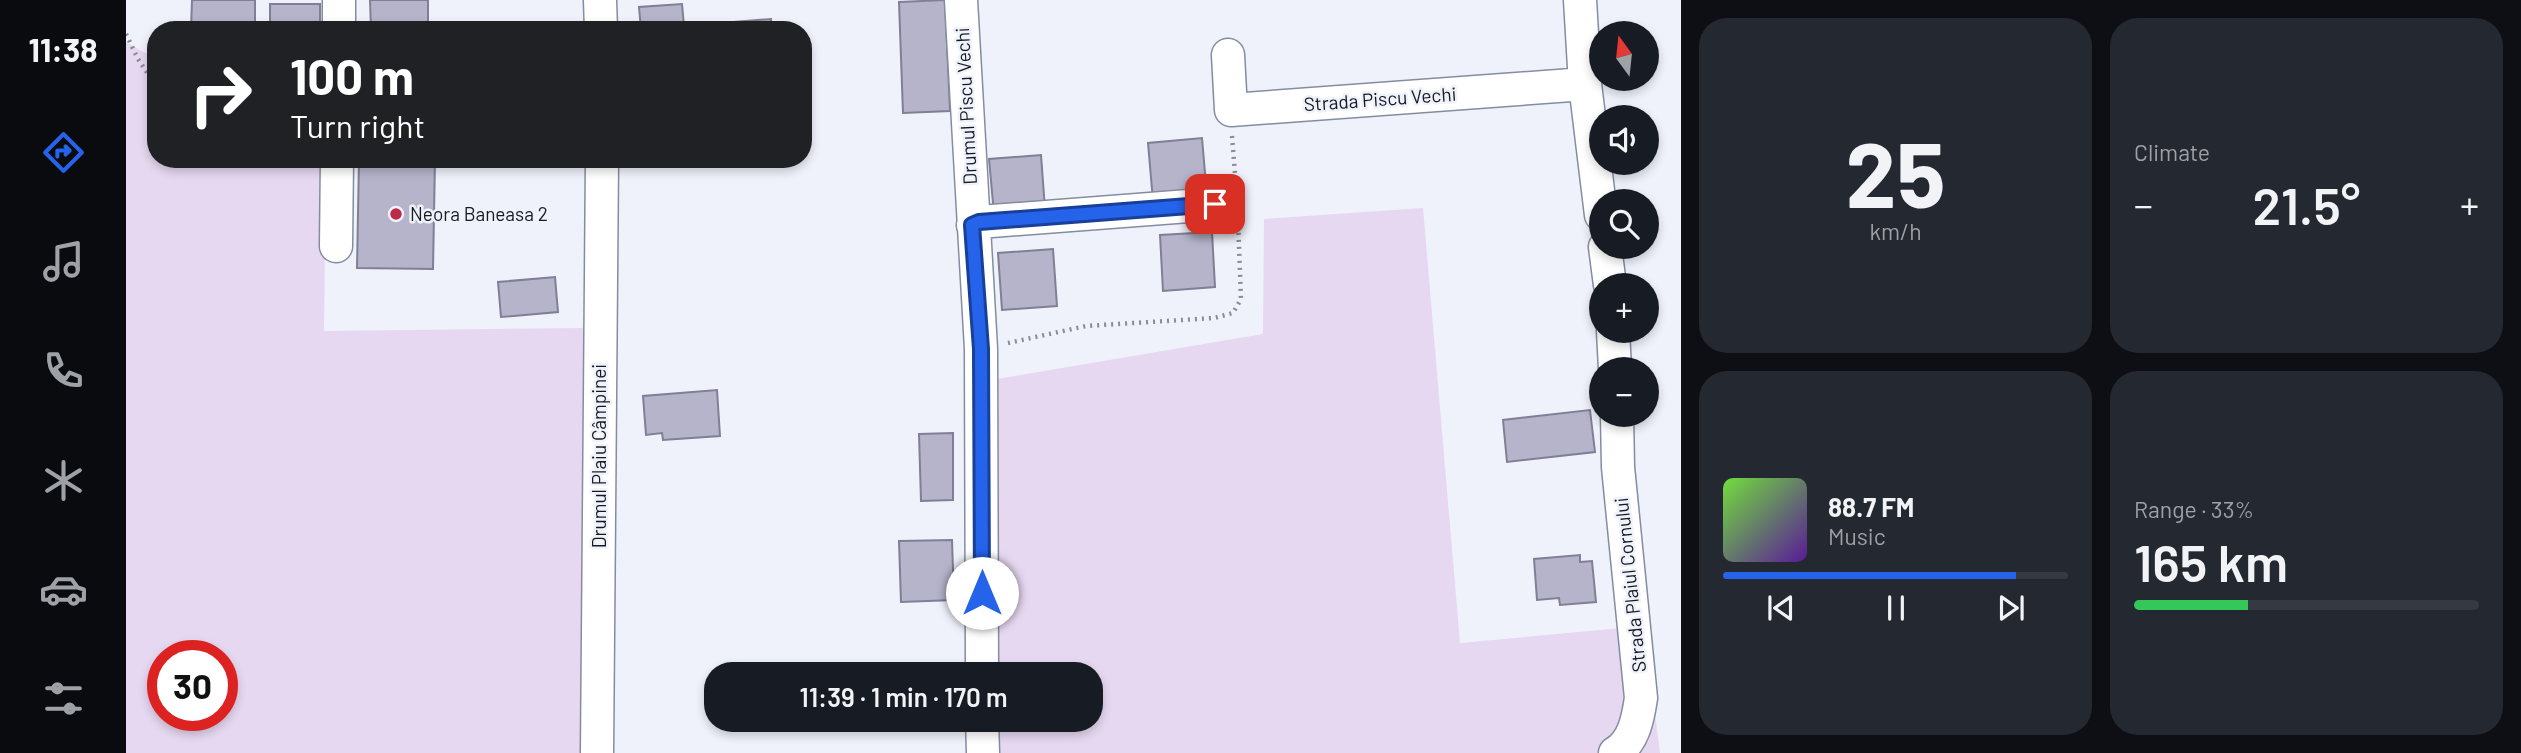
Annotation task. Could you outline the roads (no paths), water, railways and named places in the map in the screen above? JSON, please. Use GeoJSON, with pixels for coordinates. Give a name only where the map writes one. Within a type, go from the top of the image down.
{"type":"FeatureCollection","features":[{"type":"Feature","properties":{"kind":"street"},"geometry":{"type":"LineString","coordinates":[[339,0],[339,21]]}},
{"type":"Feature","properties":{"kind":"street"},"geometry":{"type":"LineString","coordinates":[[600,0],[601,21]]}},
{"type":"Feature","properties":{"kind":"street","name":"Drumul Piscu Vechi"},"geometry":{"type":"LineString","coordinates":[[961,0],[981,349],[982,662]]}},
{"type":"Feature","properties":{"kind":"street"},"geometry":{"type":"LineString","coordinates":[[1580,0],[1585,84],[1598,189]]}},
{"type":"Feature","properties":{"kind":"street","name":"Strada Piscu Vechi"},"geometry":{"type":"LineString","coordinates":[[1228,55],[1231,110],[1585,84]]}},
{"type":"Feature","properties":{"kind":"street"},"geometry":{"type":"LineString","coordinates":[[337,168],[337,246]]}},
{"type":"Feature","properties":{"kind":"street","name":"Drumul Plaiu Câmpinei"},"geometry":{"type":"LineString","coordinates":[[597,753],[602,168]]}},
{"type":"Feature","properties":{"kind":"street"},"geometry":{"type":"LineString","coordinates":[[972,225],[979,222],[1229,203]]}},
{"type":"Feature","properties":{"kind":"street","name":"Strada Plaiul Cornului"},"geometry":{"type":"LineString","coordinates":[[1617,427],[1618,467],[1641,698],[1639,718],[1632,734],[1617,752]]}},
{"type":"Feature","properties":{"kind":"street"},"geometry":{"type":"LineString","coordinates":[[982,732],[983,753]]}},
{"type":"Feature","properties":{"kind":"place","name":"Neora Baneasa 2"},"geometry":{"type":"Point","coordinates":[396,214]}}]}
